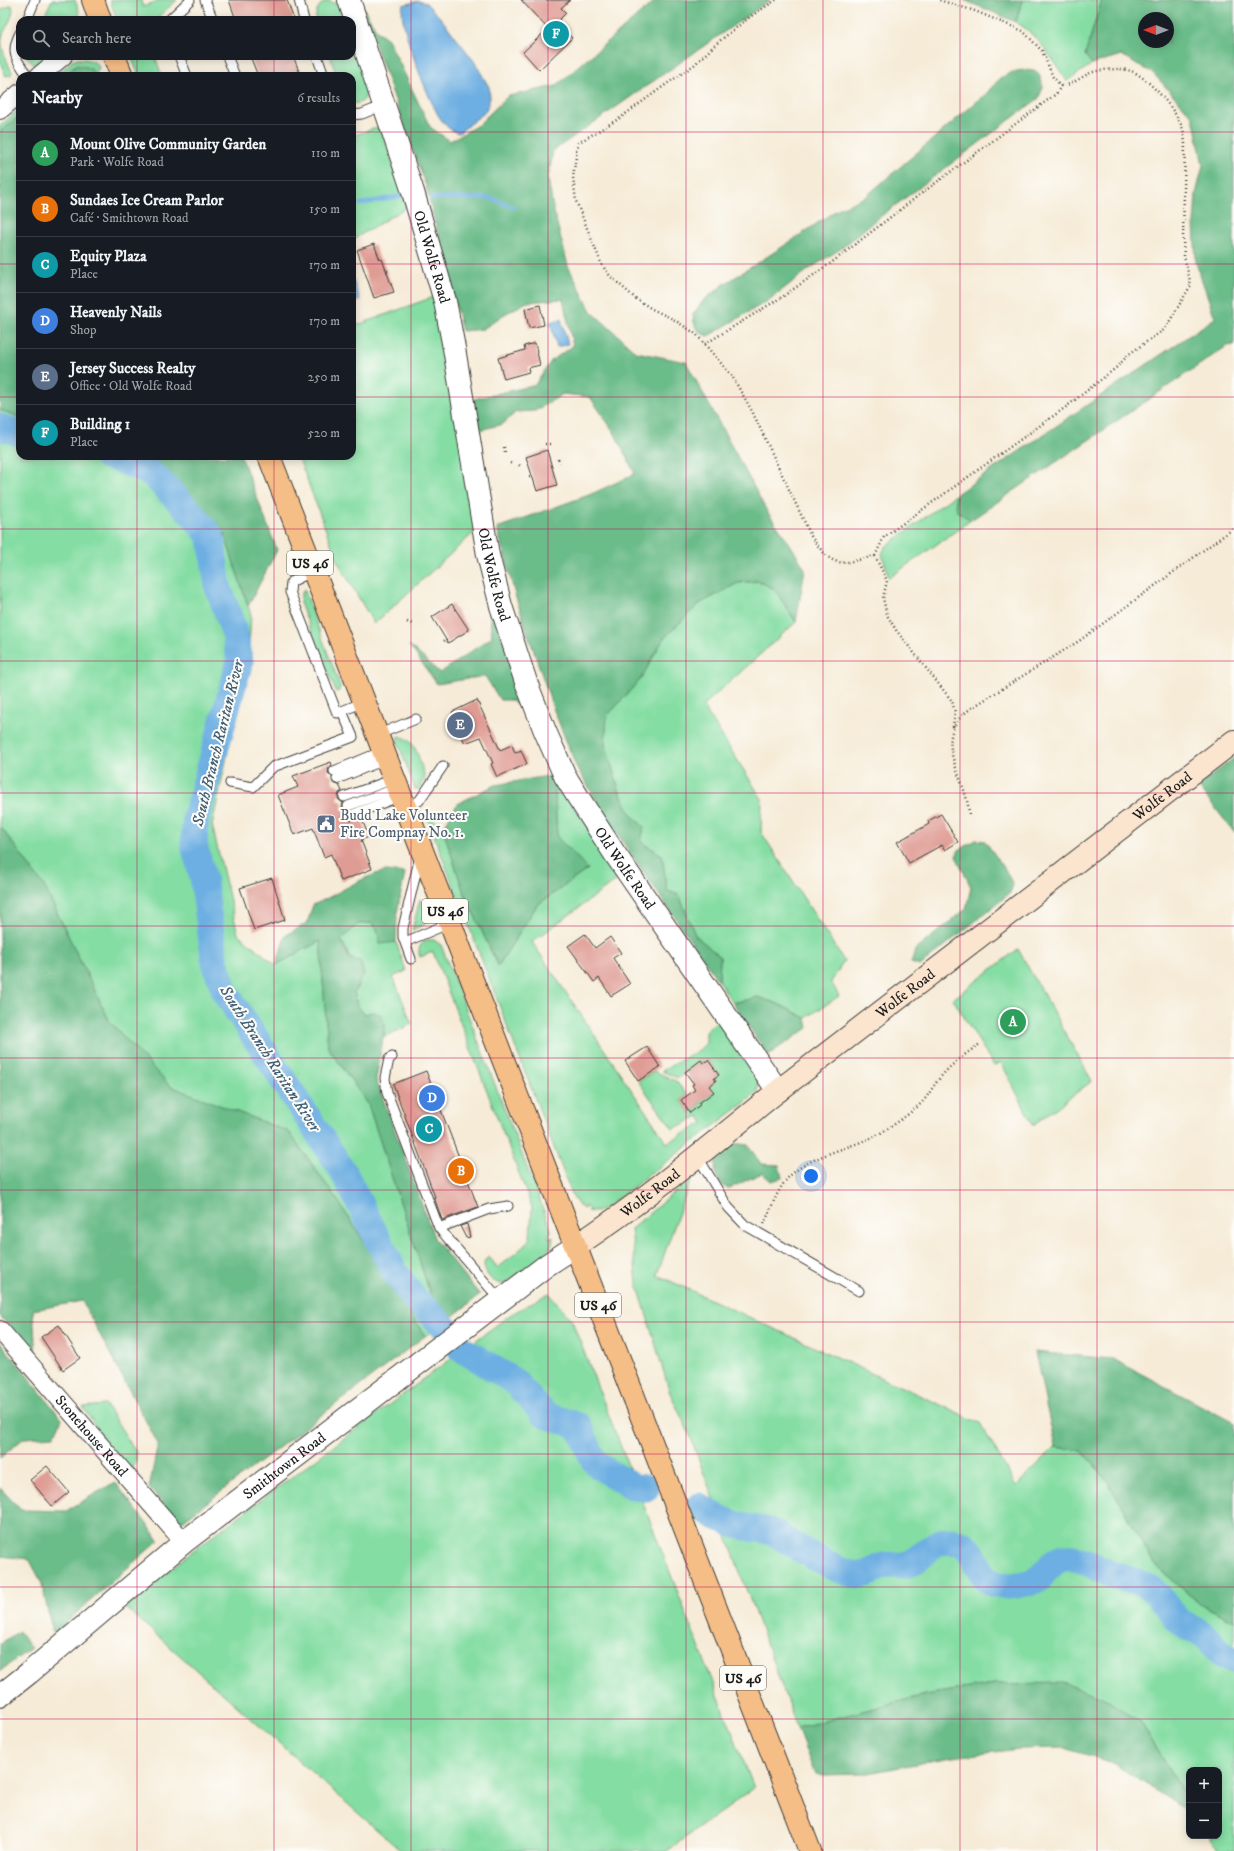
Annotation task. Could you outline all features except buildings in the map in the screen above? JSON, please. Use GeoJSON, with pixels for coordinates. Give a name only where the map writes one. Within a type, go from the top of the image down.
{"type":"FeatureCollection","features":[{"type":"Feature","properties":{"kind":"main road"},"geometry":{"type":"LineString","coordinates":[[93,0],[99,16]]}},
{"type":"Feature","properties":{"kind":"main road"},"geometry":{"type":"LineString","coordinates":[[116,60],[120,72]]}},
{"type":"Feature","properties":{"kind":"main road","name":"US 46"},"geometry":{"type":"LineString","coordinates":[[271,460],[810,1851]]}},
{"type":"Feature","properties":{"kind":"main road","name":"Wolfe Road"},"geometry":{"type":"LineString","coordinates":[[576,1246],[618,1218],[778,1091],[1234,741]]}},
{"type":"Feature","properties":{"kind":"street","name":"Old Wolfe Road"},"geometry":{"type":"LineString","coordinates":[[349,0],[354,16]]}},
{"type":"Feature","properties":{"kind":"street","name":"Old Wolfe Road"},"geometry":{"type":"LineString","coordinates":[[356,21],[424,226],[445,301],[488,555],[501,606],[526,682],[545,731],[565,776],[607,841],[778,1091]]}},
{"type":"Feature","properties":{"kind":"street"},"geometry":{"type":"LineString","coordinates":[[45,72],[58,60]]}},
{"type":"Feature","properties":{"kind":"street","name":"Smithtown Road"},"geometry":{"type":"LineString","coordinates":[[0,1696],[184,1542],[439,1349],[547,1265],[576,1246]]}},
{"type":"Feature","properties":{"kind":"street","name":"Stonehouse Road"},"geometry":{"type":"LineString","coordinates":[[0,1330],[184,1542]]}},
{"type":"Feature","properties":{"kind":"lane"},"geometry":{"type":"LineString","coordinates":[[29,16],[35,0]]}},
{"type":"Feature","properties":{"kind":"lane"},"geometry":{"type":"LineString","coordinates":[[173,16],[190,0]]}},
{"type":"Feature","properties":{"kind":"lane"},"geometry":{"type":"LineString","coordinates":[[205,0],[211,16]]}},
{"type":"Feature","properties":{"kind":"lane"},"geometry":{"type":"LineString","coordinates":[[299,0],[303,16]]}},
{"type":"Feature","properties":{"kind":"lane"},"geometry":{"type":"LineString","coordinates":[[16,40],[14,52],[16,55]]}},
{"type":"Feature","properties":{"kind":"lane"},"geometry":{"type":"LineString","coordinates":[[19,60],[26,72]]}},
{"type":"Feature","properties":{"kind":"lane"},"geometry":{"type":"LineString","coordinates":[[181,60],[185,72]]}},
{"type":"Feature","properties":{"kind":"lane"},"geometry":{"type":"LineString","coordinates":[[229,60],[233,72]]}},
{"type":"Feature","properties":{"kind":"lane"},"geometry":{"type":"LineString","coordinates":[[318,60],[323,72]]}},
{"type":"Feature","properties":{"kind":"lane"},"geometry":{"type":"LineString","coordinates":[[356,115],[362,114],[384,105]]}},
{"type":"Feature","properties":{"kind":"lane"},"geometry":{"type":"LineString","coordinates":[[313,571],[291,582],[290,592],[337,713],[364,702]]}},
{"type":"Feature","properties":{"kind":"lane"},"geometry":{"type":"LineString","coordinates":[[230,783],[253,787],[273,767],[353,737],[342,711]]}},
{"type":"Feature","properties":{"kind":"lane"},"geometry":{"type":"LineString","coordinates":[[351,816],[392,774],[416,719]]}},
{"type":"Feature","properties":{"kind":"lane"},"geometry":{"type":"LineString","coordinates":[[336,775],[392,774],[419,801],[443,766]]}},
{"type":"Feature","properties":{"kind":"lane"},"geometry":{"type":"LineString","coordinates":[[346,801],[392,774]]}},
{"type":"Feature","properties":{"kind":"lane"},"geometry":{"type":"LineString","coordinates":[[411,959],[405,942],[403,928],[422,849]]}},
{"type":"Feature","properties":{"kind":"lane"},"geometry":{"type":"LineString","coordinates":[[405,942],[450,923]]}},
{"type":"Feature","properties":{"kind":"lane"},"geometry":{"type":"LineString","coordinates":[[392,1057],[389,1059],[384,1078],[387,1093],[439,1228],[501,1301]]}},
{"type":"Feature","properties":{"kind":"lane"},"geometry":{"type":"LineString","coordinates":[[698,1156],[728,1207],[745,1225],[859,1291]]}},
{"type":"Feature","properties":{"kind":"lane"},"geometry":{"type":"LineString","coordinates":[[439,1228],[489,1209],[508,1206]]}},
{"type":"Feature","properties":{"kind":"path"},"geometry":{"type":"LineString","coordinates":[[776,0],[751,16],[716,43],[694,65],[620,118],[578,143],[573,177],[576,200],[602,265],[610,276],[635,298],[652,309],[673,319],[696,334],[732,376],[752,411],[812,538],[821,551],[831,560],[842,563],[875,556]]}},
{"type":"Feature","properties":{"kind":"path"},"geometry":{"type":"LineString","coordinates":[[939,0],[975,11],[1023,31],[1042,51],[1053,77],[1061,86]]}},
{"type":"Feature","properties":{"kind":"path"},"geometry":{"type":"LineString","coordinates":[[705,344],[782,297],[831,263],[914,199],[1056,94],[1061,86],[1071,84],[1096,71],[1131,71],[1142,77],[1167,103],[1182,126],[1185,142],[1183,239],[1184,256],[1192,285],[1165,329],[1129,354],[1117,367],[1066,407],[884,537],[875,556]]}},
{"type":"Feature","properties":{"kind":"path"},"geometry":{"type":"LineString","coordinates":[[545,444],[553,444]]}},
{"type":"Feature","properties":{"kind":"path"},"geometry":{"type":"LineString","coordinates":[[504,447],[505,452]]}},
{"type":"Feature","properties":{"kind":"path"},"geometry":{"type":"LineString","coordinates":[[952,730],[966,712],[1079,641],[1234,528]]}},
{"type":"Feature","properties":{"kind":"path"},"geometry":{"type":"LineString","coordinates":[[875,556],[887,581],[883,598],[887,616],[896,630],[952,701],[955,712],[950,744],[953,761],[969,802],[969,814]]}},
{"type":"Feature","properties":{"kind":"path"},"geometry":{"type":"LineString","coordinates":[[408,622],[412,624]]}},
{"type":"Feature","properties":{"kind":"path"},"geometry":{"type":"LineString","coordinates":[[760,1234],[778,1191],[798,1170],[819,1158],[875,1136],[916,1108],[929,1096],[938,1080],[952,1065],[980,1044]]}},
{"type":"Feature","properties":{"kind":"green space"},"geometry":{"type":"Polygon","coordinates":[[[52,0],[75,0],[80,16],[44,16],[52,0]]]}},
{"type":"Feature","properties":{"kind":"green space"},"geometry":{"type":"Polygon","coordinates":[[[110,0],[141,0],[143,7],[159,0],[177,0],[160,16],[116,16],[110,0]]]}},
{"type":"Feature","properties":{"kind":"green space"},"geometry":{"type":"Polygon","coordinates":[[[656,0],[770,0],[553,151],[548,178],[553,208],[568,266],[591,311],[636,352],[686,362],[768,513],[790,544],[805,569],[796,622],[774,589],[759,581],[738,583],[699,604],[664,638],[640,680],[607,716],[605,744],[620,793],[631,814],[644,827],[641,842],[662,855],[667,891],[679,895],[695,935],[720,957],[719,982],[610,823],[576,766],[552,705],[516,598],[497,528],[589,495],[635,474],[614,432],[590,397],[563,394],[535,411],[516,412],[503,424],[476,431],[474,399],[535,385],[551,361],[573,346],[563,299],[527,302],[503,315],[483,329],[462,331],[426,186],[360,2],[377,31],[388,39],[430,127],[450,141],[478,125],[508,96],[556,86],[656,0]]]}},
{"type":"Feature","properties":{"kind":"green space"},"geometry":{"type":"Polygon","coordinates":[[[964,0],[1022,0],[1016,22],[964,0]]]}},
{"type":"Feature","properties":{"kind":"green space"},"geometry":{"type":"Polygon","coordinates":[[[1022,0],[1102,0],[1085,55],[1092,64],[1067,81],[1050,56],[1032,34],[1016,22],[1022,0]]]}},
{"type":"Feature","properties":{"kind":"green space"},"geometry":{"type":"Polygon","coordinates":[[[1102,0],[1234,0],[1234,345],[1227,346],[971,520],[957,511],[955,495],[1215,318],[1196,263],[1194,224],[1196,194],[1203,165],[1193,117],[1153,73],[1121,55],[1092,64],[1085,55],[1102,0]]]}},
{"type":"Feature","properties":{"kind":"green space"},"geometry":{"type":"Polygon","coordinates":[[[329,1],[339,5],[344,16],[316,16],[320,5],[329,1]]]}},
{"type":"Feature","properties":{"kind":"green space"},"geometry":{"type":"Polygon","coordinates":[[[12,5],[13,9],[11,18],[2,38],[3,51],[12,72],[11,75],[6,76],[0,62],[0,10],[12,5]]]}},
{"type":"Feature","properties":{"kind":"green space"},"geometry":{"type":"Polygon","coordinates":[[[356,50],[365,77],[367,88],[366,97],[361,102],[356,103],[356,72],[336,72],[331,60],[356,60],[356,50]]]}},
{"type":"Feature","properties":{"kind":"green space"},"geometry":{"type":"Polygon","coordinates":[[[30,60],[42,60],[38,64],[34,65],[30,60]]]}},
{"type":"Feature","properties":{"kind":"green space"},"geometry":{"type":"Polygon","coordinates":[[[133,60],[156,60],[161,72],[137,72],[133,60]]]}},
{"type":"Feature","properties":{"kind":"green space"},"geometry":{"type":"Polygon","coordinates":[[[72,61],[93,61],[99,67],[97,72],[94,72],[90,68],[74,67],[68,72],[60,72],[72,61]]]}},
{"type":"Feature","properties":{"kind":"green space"},"geometry":{"type":"Polygon","coordinates":[[[77,65],[90,68],[94,72],[69,72],[77,65]]]}},
{"type":"Feature","properties":{"kind":"green space"},"geometry":{"type":"Polygon","coordinates":[[[1024,70],[1036,71],[1042,81],[1039,98],[873,222],[843,247],[808,270],[769,300],[708,336],[701,333],[696,328],[693,314],[704,300],[723,285],[838,209],[865,197],[987,93],[999,80],[1012,72],[1024,70]]]}},
{"type":"Feature","properties":{"kind":"green space"},"geometry":{"type":"Polygon","coordinates":[[[16,112],[16,118],[0,132],[0,126],[16,112]]]}},
{"type":"Feature","properties":{"kind":"green space"},"geometry":{"type":"Polygon","coordinates":[[[16,118],[16,416],[0,410],[0,132],[16,118]]]}},
{"type":"Feature","properties":{"kind":"green space"},"geometry":{"type":"Polygon","coordinates":[[[381,126],[407,207],[356,238],[356,135],[381,126]]]}},
{"type":"Feature","properties":{"kind":"green space"},"geometry":{"type":"Polygon","coordinates":[[[436,296],[479,528],[374,624],[338,562],[300,460],[356,460],[356,326],[436,296]]]}},
{"type":"Feature","properties":{"kind":"green space"},"geometry":{"type":"Polygon","coordinates":[[[0,410],[16,416],[16,460],[138,460],[173,483],[224,533],[251,615],[248,661],[212,825],[238,934],[276,965],[320,941],[328,1047],[368,1104],[435,1308],[448,1320],[425,1336],[336,1198],[289,1132],[169,1086],[110,1022],[44,886],[0,826],[0,410]]]}},
{"type":"Feature","properties":{"kind":"green space"},"geometry":{"type":"Polygon","coordinates":[[[138,460],[243,460],[277,550],[248,606],[224,533],[173,483],[138,460]]]}},
{"type":"Feature","properties":{"kind":"green space"},"geometry":{"type":"Polygon","coordinates":[[[955,495],[957,511],[971,520],[889,578],[882,554],[885,547],[955,495]]]}},
{"type":"Feature","properties":{"kind":"green space"},"geometry":{"type":"Polygon","coordinates":[[[759,581],[775,589],[796,622],[703,706],[762,799],[761,832],[844,961],[831,982],[839,996],[806,1018],[778,1004],[758,997],[733,1003],[719,982],[720,957],[695,935],[679,895],[667,891],[662,855],[641,842],[644,827],[631,814],[620,793],[605,744],[607,716],[640,680],[664,638],[699,604],[738,583],[759,581]]]}},
{"type":"Feature","properties":{"kind":"green space"},"geometry":{"type":"Polygon","coordinates":[[[304,589],[340,686],[339,691],[336,692],[300,603],[301,595],[304,589]]]}},
{"type":"Feature","properties":{"kind":"green space"},"geometry":{"type":"Polygon","coordinates":[[[488,598],[531,717],[511,700],[500,700],[485,676],[437,684],[409,645],[440,673],[492,637],[488,598]]]}},
{"type":"Feature","properties":{"kind":"green space"},"geometry":{"type":"Polygon","coordinates":[[[398,736],[410,741],[417,752],[425,778],[418,789],[415,789],[397,740],[398,736]]]}},
{"type":"Feature","properties":{"kind":"green space"},"geometry":{"type":"Polygon","coordinates":[[[1234,758],[1234,832],[1198,786],[1234,758]]]}},
{"type":"Feature","properties":{"kind":"green space"},"geometry":{"type":"Polygon","coordinates":[[[554,775],[621,877],[532,942],[667,1143],[703,1123],[699,1116],[673,1129],[638,1081],[654,1071],[676,1081],[687,1095],[681,1100],[690,1113],[700,1105],[699,1103],[714,1092],[709,1086],[716,1081],[714,1078],[719,1075],[708,1060],[703,1063],[701,1060],[678,1078],[662,1071],[699,1050],[706,1043],[706,1031],[713,1024],[720,1021],[759,1082],[757,1091],[751,1098],[604,1209],[597,1212],[588,1211],[589,1208],[586,1206],[584,1209],[579,1206],[573,1197],[425,812],[443,829],[463,890],[498,966],[537,905],[588,869],[557,837],[554,775]]]}},
{"type":"Feature","properties":{"kind":"green space"},"geometry":{"type":"Polygon","coordinates":[[[554,775],[557,837],[588,869],[537,905],[498,966],[463,890],[443,829],[457,804],[495,785],[554,775]]]}},
{"type":"Feature","properties":{"kind":"green space"},"geometry":{"type":"Polygon","coordinates":[[[0,826],[44,886],[110,1022],[170,1086],[289,1132],[336,1198],[425,1336],[180,1523],[149,1488],[158,1444],[82,1301],[33,1310],[36,1357],[0,1316],[0,826]]]}},
{"type":"Feature","properties":{"kind":"green space"},"geometry":{"type":"Polygon","coordinates":[[[976,840],[985,841],[1005,869],[1013,885],[1010,893],[920,966],[911,963],[915,950],[966,909],[971,887],[956,856],[959,850],[976,840]]]}},
{"type":"Feature","properties":{"kind":"green space"},"geometry":{"type":"Polygon","coordinates":[[[386,871],[405,873],[397,913],[396,942],[380,944],[377,929],[371,923],[358,924],[341,940],[349,958],[360,961],[364,974],[354,992],[357,1005],[364,1014],[373,1012],[381,1015],[385,1025],[376,1080],[435,1240],[480,1295],[448,1320],[435,1308],[368,1104],[328,1047],[320,941],[276,965],[285,936],[307,923],[313,905],[367,877],[386,871]]]}},
{"type":"Feature","properties":{"kind":"green space"},"geometry":{"type":"Polygon","coordinates":[[[420,899],[428,920],[425,924],[412,930],[420,899]]]}},
{"type":"Feature","properties":{"kind":"green space"},"geometry":{"type":"Polygon","coordinates":[[[371,923],[377,929],[380,943],[396,942],[406,971],[393,977],[412,1024],[384,1037],[385,1025],[373,1012],[364,1014],[357,1005],[354,992],[359,985],[346,948],[341,940],[358,924],[371,923]]]}},
{"type":"Feature","properties":{"kind":"green space"},"geometry":{"type":"Polygon","coordinates":[[[434,940],[441,945],[552,1232],[548,1235],[549,1238],[553,1237],[548,1252],[504,1284],[495,1282],[488,1276],[484,1264],[485,1260],[489,1257],[498,1268],[524,1246],[530,1238],[532,1207],[433,952],[420,957],[420,946],[423,942],[434,940]]]}},
{"type":"Feature","properties":{"kind":"green space"},"geometry":{"type":"Polygon","coordinates":[[[1018,949],[1092,1081],[1033,1125],[1001,1062],[994,1066],[953,999],[1018,949]]]}},
{"type":"Feature","properties":{"kind":"green space"},"geometry":{"type":"Polygon","coordinates":[[[758,997],[778,1004],[806,1018],[808,1028],[768,1055],[733,1003],[758,997]]]}},
{"type":"Feature","properties":{"kind":"green space"},"geometry":{"type":"Polygon","coordinates":[[[731,1143],[748,1145],[761,1164],[779,1165],[782,1178],[771,1181],[762,1173],[728,1189],[717,1178],[715,1164],[717,1153],[731,1143]]]}},
{"type":"Feature","properties":{"kind":"green space"},"geometry":{"type":"Polygon","coordinates":[[[691,1178],[657,1275],[980,1423],[1016,1486],[1055,1447],[1082,1451],[1107,1480],[1154,1564],[1199,1603],[1234,1621],[1234,1851],[1219,1851],[1212,1839],[1222,1839],[1222,1767],[1186,1767],[1186,1797],[1140,1721],[994,1684],[925,1695],[797,1728],[689,1433],[670,1393],[637,1283],[631,1229],[691,1178]]]}},
{"type":"Feature","properties":{"kind":"green space"},"geometry":{"type":"Polygon","coordinates":[[[549,1293],[572,1321],[754,1788],[667,1851],[401,1851],[125,1607],[195,1549],[510,1315],[549,1293]]]}},
{"type":"Feature","properties":{"kind":"green space"},"geometry":{"type":"Polygon","coordinates":[[[0,1342],[62,1419],[54,1436],[24,1438],[0,1458],[0,1342]]]}},
{"type":"Feature","properties":{"kind":"green space"},"geometry":{"type":"Polygon","coordinates":[[[1035,1352],[1113,1359],[1234,1423],[1234,1621],[1199,1603],[1154,1564],[1107,1480],[1082,1451],[1055,1447],[1035,1352]]]}},
{"type":"Feature","properties":{"kind":"green space"},"geometry":{"type":"Polygon","coordinates":[[[106,1405],[136,1452],[136,1464],[129,1469],[110,1449],[83,1407],[106,1405]]]}},
{"type":"Feature","properties":{"kind":"green space"},"geometry":{"type":"Polygon","coordinates":[[[115,1482],[159,1540],[53,1634],[41,1581],[29,1559],[0,1556],[0,1488],[21,1510],[66,1511],[115,1482]]]}},
{"type":"Feature","properties":{"kind":"green space"},"geometry":{"type":"Polygon","coordinates":[[[19,1631],[31,1648],[0,1671],[0,1644],[19,1631]]]}},
{"type":"Feature","properties":{"kind":"green space"},"geometry":{"type":"Polygon","coordinates":[[[1063,1683],[1102,1697],[1140,1721],[1186,1797],[1186,1810],[1111,1762],[1064,1748],[1019,1749],[952,1757],[863,1774],[822,1775],[814,1772],[797,1728],[925,1695],[994,1684],[1063,1683]]]}},
{"type":"Feature","properties":{"kind":"water"},"geometry":{"type":"Polygon","coordinates":[[[418,1],[426,3],[440,17],[474,61],[489,87],[490,98],[486,111],[459,133],[453,131],[444,123],[435,109],[415,62],[404,27],[402,14],[403,5],[418,1]]]}},
{"type":"Feature","properties":{"kind":"water"},"geometry":{"type":"Polygon","coordinates":[[[356,288],[360,300],[356,302],[356,288]]]}},
{"type":"Feature","properties":{"kind":"water"},"geometry":{"type":"Polygon","coordinates":[[[561,319],[568,344],[557,347],[550,322],[561,319]]]}},
{"type":"Feature","properties":{"kind":"waterway"},"geometry":{"type":"LineString","coordinates":[[360,204],[402,196]]}},
{"type":"Feature","properties":{"kind":"waterway"},"geometry":{"type":"LineString","coordinates":[[431,198],[491,198],[513,207]]}},
{"type":"Feature","properties":{"kind":"waterway","name":"South Branch Raritan River"},"geometry":{"type":"LineString","coordinates":[[0,427],[16,432]]}},
{"type":"Feature","properties":{"kind":"waterway","name":"South Branch Raritan River"},"geometry":{"type":"LineString","coordinates":[[121,460],[152,474],[195,517],[211,537],[218,587],[235,634],[240,661],[196,817],[194,845],[203,877],[215,962],[225,992],[343,1171],[394,1271],[415,1299],[446,1329]]}},
{"type":"Feature","properties":{"kind":"waterway","name":"South Branch Raritan River"},"geometry":{"type":"LineString","coordinates":[[460,1348],[514,1381],[545,1415],[579,1426],[593,1459],[600,1467],[634,1487],[646,1488]]}},
{"type":"Feature","properties":{"kind":"waterway","name":"South Branch Raritan River"},"geometry":{"type":"LineString","coordinates":[[699,1506],[715,1516],[727,1521],[745,1527],[772,1532],[818,1559],[844,1572],[856,1574],[866,1574],[883,1566],[908,1564],[915,1561],[934,1545],[947,1541],[965,1545],[983,1574],[997,1585],[1010,1586],[1030,1582],[1041,1577],[1051,1565],[1060,1559],[1078,1559],[1112,1574],[1147,1586],[1160,1597],[1179,1621],[1203,1634],[1224,1656],[1234,1659]]}},
{"type":"Feature","properties":{"kind":"place","name":"Building 1"},"geometry":{"type":"Point","coordinates":[556,34]}},
{"type":"Feature","properties":{"kind":"place","name":"Jersey Success Realty"},"geometry":{"type":"Point","coordinates":[460,725]}},
{"type":"Feature","properties":{"kind":"place","name":"Budd Lake Volunteer Fire Compnay No. 1."},"geometry":{"type":"Point","coordinates":[326,824]}},
{"type":"Feature","properties":{"kind":"place","name":"Mount Olive Community Garden"},"geometry":{"type":"Point","coordinates":[1013,1022]}},
{"type":"Feature","properties":{"kind":"place","name":"Heavenly Nails"},"geometry":{"type":"Point","coordinates":[432,1098]}},
{"type":"Feature","properties":{"kind":"place","name":"Equity Plaza"},"geometry":{"type":"Point","coordinates":[429,1129]}},
{"type":"Feature","properties":{"kind":"place","name":"Sundaes Ice Cream Parlor"},"geometry":{"type":"Point","coordinates":[461,1171]}}]}
